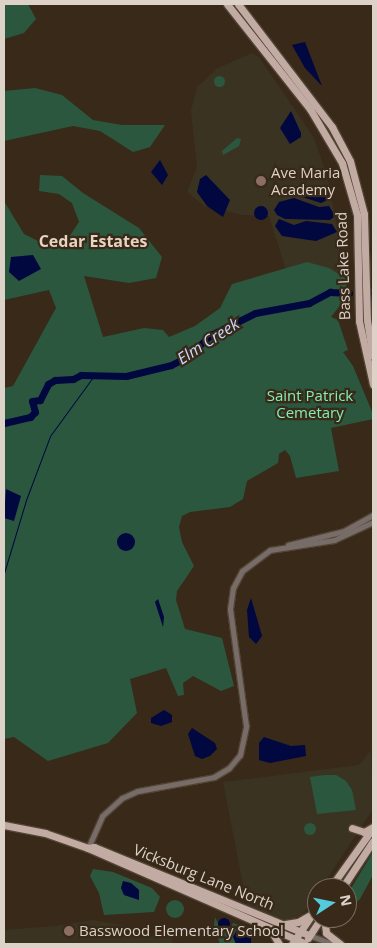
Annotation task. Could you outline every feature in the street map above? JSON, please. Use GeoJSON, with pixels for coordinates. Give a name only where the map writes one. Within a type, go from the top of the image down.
{"type":"FeatureCollection","features":[{"type":"Feature","properties":{"kind":"main road","name":"Bass Lake Road"},"geometry":{"type":"LineString","coordinates":[[227,4],[310,110],[342,163],[357,215],[362,281]]}},
{"type":"Feature","properties":{"kind":"main road","name":"Bass Lake Road"},"geometry":{"type":"LineString","coordinates":[[238,4],[314,102],[342,143],[356,178],[364,214],[361,340],[373,384]]}},
{"type":"Feature","properties":{"kind":"main road","name":"Bass Lake Road"},"geometry":{"type":"LineString","coordinates":[[362,308],[373,356]]}},
{"type":"Feature","properties":{"kind":"main road","name":"Vicksburg Lane North"},"geometry":{"type":"LineString","coordinates":[[4,825],[46,833],[88,848],[270,929],[293,942],[304,944]]}},
{"type":"Feature","properties":{"kind":"main road"},"geometry":{"type":"LineString","coordinates":[[361,846],[361,837],[352,828],[364,832],[373,827]]}},
{"type":"Feature","properties":{"kind":"main road"},"geometry":{"type":"LineString","coordinates":[[337,878],[373,827]]}},
{"type":"Feature","properties":{"kind":"main road"},"geometry":{"type":"LineString","coordinates":[[349,878],[373,841]]}},
{"type":"Feature","properties":{"kind":"main road","name":"Vicksburg Lane North"},"geometry":{"type":"LineString","coordinates":[[88,848],[94,847],[310,935]]}},
{"type":"Feature","properties":{"kind":"main road"},"geometry":{"type":"LineString","coordinates":[[284,924],[298,922],[307,917]]}},
{"type":"Feature","properties":{"kind":"main road"},"geometry":{"type":"LineString","coordinates":[[293,942],[307,921]]}},
{"type":"Feature","properties":{"kind":"main road"},"geometry":{"type":"LineString","coordinates":[[304,944],[315,928]]}},
{"type":"Feature","properties":{"kind":"main road"},"geometry":{"type":"LineString","coordinates":[[326,928],[329,936],[340,944]]}},
{"type":"Feature","properties":{"kind":"main road"},"geometry":{"type":"LineString","coordinates":[[270,929],[279,944]]}},
{"type":"Feature","properties":{"kind":"street"},"geometry":{"type":"LineString","coordinates":[[88,848],[102,816],[122,798],[138,791],[214,777],[235,761],[243,747],[246,726],[230,609],[232,594],[247,565],[262,554],[344,531],[373,515]]}},
{"type":"Feature","properties":{"kind":"street"},"geometry":{"type":"LineString","coordinates":[[285,546],[334,540],[373,522]]}},
{"type":"Feature","properties":{"kind":"street"},"geometry":{"type":"LineString","coordinates":[[310,935],[333,944]]}},
{"type":"Feature","properties":{"kind":"shaded area"},"geometry":{"type":"Polygon","coordinates":[[[305,42],[322,86],[305,68],[292,45],[305,42]]]}},
{"type":"Feature","properties":{"kind":"shaded area","name":"Ave Maria Academy"},"geometry":{"type":"Polygon","coordinates":[[[252,53],[259,57],[314,138],[328,179],[338,233],[342,289],[287,273],[269,216],[242,215],[204,206],[187,192],[197,167],[191,111],[197,87],[218,68],[252,53]]]}},
{"type":"Feature","properties":{"kind":"shaded area"},"geometry":{"type":"Polygon","coordinates":[[[291,111],[301,137],[290,144],[280,128],[291,111]]]}},
{"type":"Feature","properties":{"kind":"shaded area"},"geometry":{"type":"Polygon","coordinates":[[[160,160],[168,175],[162,185],[151,172],[160,160]]]}},
{"type":"Feature","properties":{"kind":"shaded area"},"geometry":{"type":"Polygon","coordinates":[[[206,175],[230,200],[223,217],[207,206],[197,192],[200,179],[206,175]]]}},
{"type":"Feature","properties":{"kind":"shaded area"},"geometry":{"type":"Polygon","coordinates":[[[301,184],[329,194],[330,199],[321,203],[287,192],[301,184]]]}},
{"type":"Feature","properties":{"kind":"shaded area"},"geometry":{"type":"Polygon","coordinates":[[[294,198],[319,207],[329,206],[335,216],[330,220],[285,219],[277,215],[274,210],[279,202],[294,198]]]}},
{"type":"Feature","properties":{"kind":"shaded area"},"geometry":{"type":"Polygon","coordinates":[[[261,206],[266,208],[268,213],[266,218],[261,220],[256,218],[254,213],[256,208],[261,206]]]}},
{"type":"Feature","properties":{"kind":"shaded area"},"geometry":{"type":"Polygon","coordinates":[[[279,219],[294,225],[306,221],[332,224],[337,232],[316,241],[282,236],[275,226],[279,219]]]}},
{"type":"Feature","properties":{"kind":"shaded area"},"geometry":{"type":"Polygon","coordinates":[[[33,255],[41,269],[19,281],[9,272],[11,257],[33,255]]]}},
{"type":"Feature","properties":{"kind":"shaded area"},"geometry":{"type":"Polygon","coordinates":[[[6,489],[21,496],[14,521],[4,518],[6,489]]]}},
{"type":"Feature","properties":{"kind":"shaded area"},"geometry":{"type":"Polygon","coordinates":[[[126,533],[132,536],[135,542],[132,548],[126,551],[120,548],[117,542],[120,536],[126,533]]]}},
{"type":"Feature","properties":{"kind":"shaded area"},"geometry":{"type":"Polygon","coordinates":[[[251,598],[262,636],[256,644],[249,637],[247,610],[251,598]]]}},
{"type":"Feature","properties":{"kind":"shaded area"},"geometry":{"type":"Polygon","coordinates":[[[158,599],[164,617],[163,627],[155,602],[158,599]]]}},
{"type":"Feature","properties":{"kind":"shaded area"},"geometry":{"type":"Polygon","coordinates":[[[164,710],[172,715],[172,722],[161,726],[151,723],[151,718],[164,710]]]}},
{"type":"Feature","properties":{"kind":"shaded area"},"geometry":{"type":"Polygon","coordinates":[[[192,728],[215,743],[217,749],[210,756],[202,759],[195,756],[188,734],[192,728]]]}},
{"type":"Feature","properties":{"kind":"shaded area"},"geometry":{"type":"Polygon","coordinates":[[[264,737],[291,746],[305,745],[306,756],[270,763],[259,760],[259,743],[264,737]]]}},
{"type":"Feature","properties":{"kind":"shaded area"},"geometry":{"type":"Polygon","coordinates":[[[371,750],[373,809],[328,878],[307,878],[307,908],[304,913],[288,922],[247,905],[223,782],[359,765],[371,750]]]}},
{"type":"Feature","properties":{"kind":"shaded area"},"geometry":{"type":"Polygon","coordinates":[[[123,881],[131,883],[139,890],[139,900],[124,895],[121,888],[123,881]]]}},
{"type":"Feature","properties":{"kind":"shaded area"},"geometry":{"type":"Polygon","coordinates":[[[222,918],[226,918],[230,924],[226,930],[222,930],[218,926],[218,922],[222,918]]]}},
{"type":"Feature","properties":{"kind":"shaded area","name":"Basswood Elementary School"},"geometry":{"type":"Polygon","coordinates":[[[93,920],[133,927],[138,938],[171,933],[173,944],[4,944],[4,930],[55,926],[93,920]]]}},
{"type":"Feature","properties":{"kind":"shaded area"},"geometry":{"type":"Polygon","coordinates":[[[236,931],[251,938],[251,944],[236,944],[233,937],[236,931]]]}},
{"type":"Feature","properties":{"kind":"green space"},"geometry":{"type":"Polygon","coordinates":[[[4,4],[28,4],[36,19],[24,33],[4,39],[4,4]]]}},
{"type":"Feature","properties":{"kind":"green space"},"geometry":{"type":"Polygon","coordinates":[[[219,75],[225,81],[219,87],[213,81],[219,75]]]}},
{"type":"Feature","properties":{"kind":"green space"},"geometry":{"type":"Polygon","coordinates":[[[35,88],[62,95],[93,120],[122,125],[165,125],[150,147],[133,152],[100,131],[73,126],[4,141],[4,91],[35,88]]]}},
{"type":"Feature","properties":{"kind":"green space"},"geometry":{"type":"Polygon","coordinates":[[[237,138],[241,139],[239,146],[223,155],[222,151],[237,138]]]}},
{"type":"Feature","properties":{"kind":"green space","name":"Saint Patrick Cemetary"},"geometry":{"type":"Polygon","coordinates":[[[40,175],[62,176],[83,193],[139,228],[162,257],[156,278],[129,283],[84,276],[103,337],[144,328],[163,330],[169,337],[195,326],[220,308],[232,284],[307,262],[329,268],[345,278],[348,295],[331,317],[338,320],[348,350],[343,352],[353,366],[373,414],[373,419],[331,428],[339,471],[296,478],[290,456],[285,450],[279,454],[278,463],[247,481],[243,499],[230,507],[190,512],[182,516],[179,527],[182,542],[194,566],[177,591],[176,600],[185,629],[222,638],[234,686],[221,691],[193,676],[183,683],[184,695],[178,696],[166,668],[130,679],[137,713],[108,743],[48,761],[14,737],[4,739],[4,388],[13,386],[56,308],[49,290],[4,300],[4,201],[24,234],[46,245],[69,237],[79,222],[72,203],[59,194],[39,191],[40,175]]]}},
{"type":"Feature","properties":{"kind":"green space"},"geometry":{"type":"Polygon","coordinates":[[[336,775],[346,781],[352,790],[356,810],[317,814],[310,777],[336,775]]]}},
{"type":"Feature","properties":{"kind":"green space"},"geometry":{"type":"Polygon","coordinates":[[[310,823],[316,829],[310,835],[304,829],[310,823]]]}},
{"type":"Feature","properties":{"kind":"green space"},"geometry":{"type":"Polygon","coordinates":[[[373,852],[373,875],[357,902],[357,878],[373,852]]]}},
{"type":"Feature","properties":{"kind":"green space"},"geometry":{"type":"Polygon","coordinates":[[[93,869],[113,872],[152,888],[160,897],[154,912],[104,915],[99,893],[90,876],[93,869]]]}},
{"type":"Feature","properties":{"kind":"green space"},"geometry":{"type":"Polygon","coordinates":[[[171,900],[179,900],[184,905],[182,916],[171,918],[166,913],[166,905],[171,900]]]}},
{"type":"Feature","properties":{"kind":"green space"},"geometry":{"type":"Polygon","coordinates":[[[215,917],[219,926],[231,927],[233,923],[253,930],[253,936],[239,931],[236,944],[220,944],[214,926],[215,917]]]}},
{"type":"Feature","properties":{"kind":"waterway","name":"Elm Creek"},"geometry":{"type":"LineString","coordinates":[[4,423],[30,417],[35,412],[32,401],[40,400],[48,384],[55,380],[73,379],[81,375],[126,376],[171,365],[187,357],[211,335],[255,313],[309,303],[330,292],[349,293]]}},
{"type":"Feature","properties":{"kind":"waterway"},"geometry":{"type":"LineString","coordinates":[[4,573],[26,500],[50,436],[93,377]]}},
{"type":"Feature","properties":{"kind":"place","name":"Ave Maria Academy"},"geometry":{"type":"Point","coordinates":[261,181]}},
{"type":"Feature","properties":{"kind":"place","name":"Basswood Elementary School"},"geometry":{"type":"Point","coordinates":[69,931]}},
{"type":"Feature","properties":{"kind":"district","name":"Cedar Estates"},"geometry":{"type":"Point","coordinates":[93,241]}}]}
